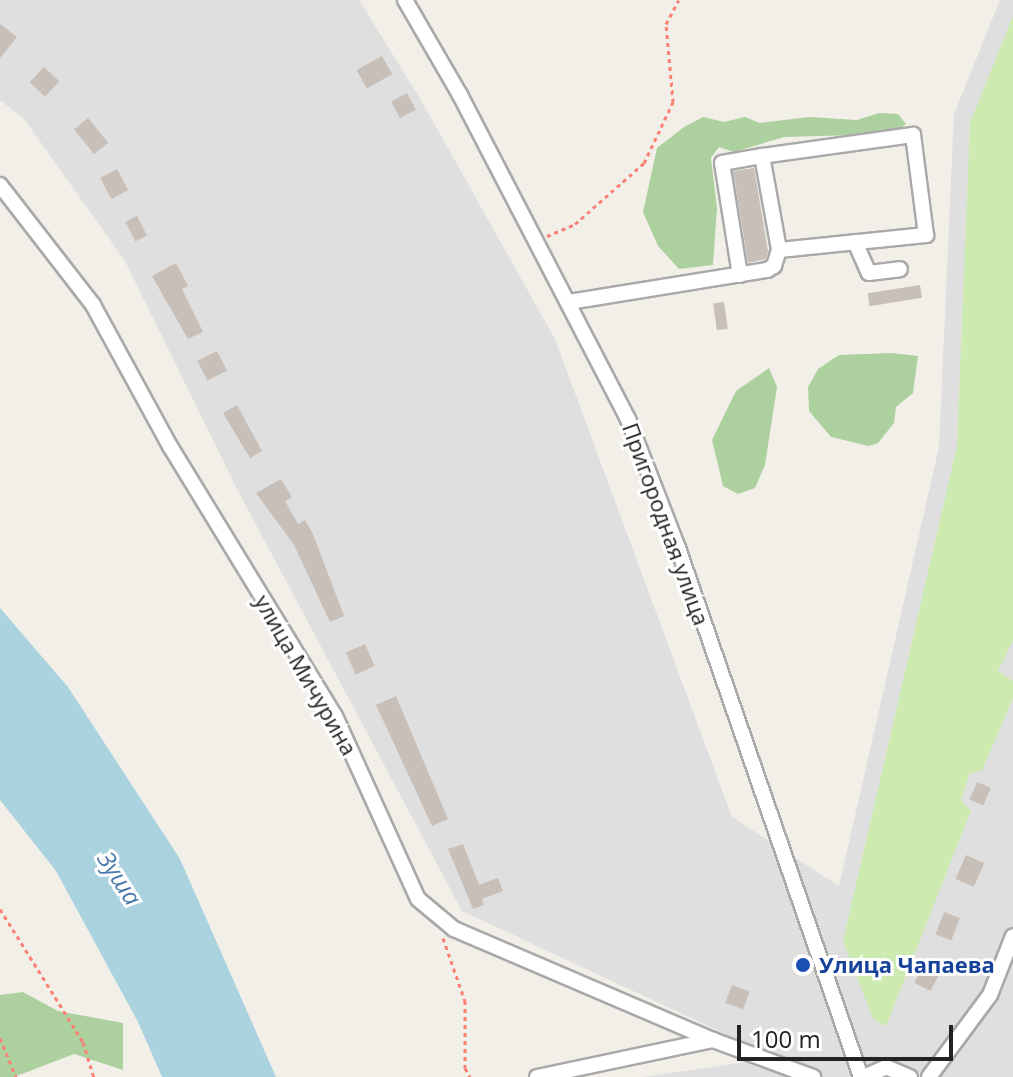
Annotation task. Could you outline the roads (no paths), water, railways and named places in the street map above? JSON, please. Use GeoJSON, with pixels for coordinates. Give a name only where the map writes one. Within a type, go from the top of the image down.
{"type":"FeatureCollection","features":[{"type":"Feature","properties":{"kind":"street","name":"Пригородная улица"},"geometry":{"type":"LineString","coordinates":[[405,0],[537,241],[628,419],[678,548],[862,1077]]}},
{"type":"Feature","properties":{"kind":"street"},"geometry":{"type":"LineString","coordinates":[[740,275],[722,163],[913,135],[926,235],[779,250]]}},
{"type":"Feature","properties":{"kind":"street"},"geometry":{"type":"LineString","coordinates":[[569,302],[740,275],[774,266],[779,250],[762,156]]}},
{"type":"Feature","properties":{"kind":"street","name":"улица Мичурина"},"geometry":{"type":"LineString","coordinates":[[0,185],[93,305],[170,446],[335,716],[418,899],[435,917],[713,1040],[813,1077]]}},
{"type":"Feature","properties":{"kind":"street"},"geometry":{"type":"LineString","coordinates":[[855,242],[869,273],[900,269]]}},
{"type":"Feature","properties":{"kind":"street"},"geometry":{"type":"LineString","coordinates":[[929,1077],[990,995],[1013,936]]}},
{"type":"Feature","properties":{"kind":"street"},"geometry":{"type":"LineString","coordinates":[[537,1077],[713,1040]]}},
{"type":"Feature","properties":{"kind":"street"},"geometry":{"type":"LineString","coordinates":[[862,1077],[886,1067],[910,1077]]}},
{"type":"Feature","properties":{"kind":"water","name":"Зуша"},"geometry":{"type":"Polygon","coordinates":[[[0,608],[68,687],[180,859],[276,1077],[162,1077],[138,1022],[56,871],[0,800],[0,608]]]}},
{"type":"Feature","properties":{"kind":"place","name":"Улица Чапаева"},"geometry":{"type":"Point","coordinates":[803,965]}}]}
